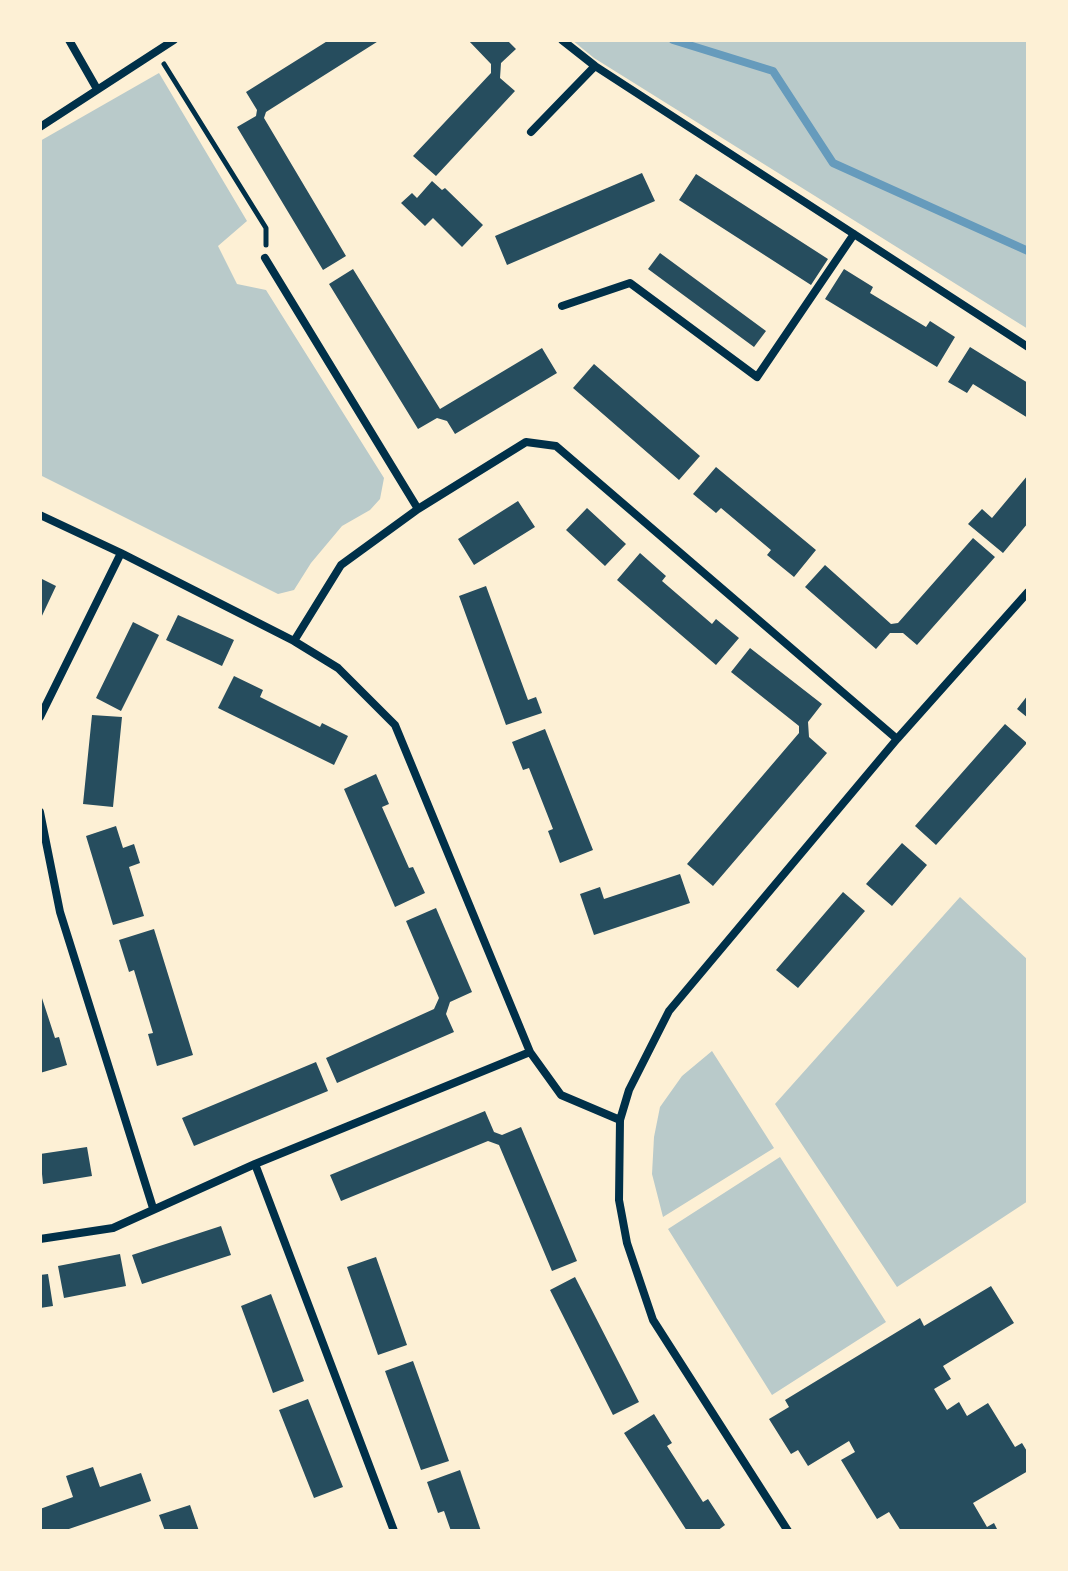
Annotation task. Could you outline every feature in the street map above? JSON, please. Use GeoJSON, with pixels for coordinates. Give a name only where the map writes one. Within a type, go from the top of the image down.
{"type":"FeatureCollection","features":[{"type":"Feature","properties":{"kind":"street"},"geometry":{"type":"LineString","coordinates":[[69,40],[97,89]]}},
{"type":"Feature","properties":{"kind":"street"},"geometry":{"type":"LineString","coordinates":[[40,127],[174,40]]}},
{"type":"Feature","properties":{"kind":"street"},"geometry":{"type":"LineString","coordinates":[[562,40],[595,66],[1028,347]]}},
{"type":"Feature","properties":{"kind":"street"},"geometry":{"type":"LineString","coordinates":[[531,132],[595,66]]}},
{"type":"Feature","properties":{"kind":"street"},"geometry":{"type":"LineString","coordinates":[[562,306],[630,283],[757,377],[854,234]]}},
{"type":"Feature","properties":{"kind":"street"},"geometry":{"type":"LineString","coordinates":[[265,258],[418,509]]}},
{"type":"Feature","properties":{"kind":"street"},"geometry":{"type":"LineString","coordinates":[[294,641],[341,565],[418,509],[526,442],[556,446],[897,739]]}},
{"type":"Feature","properties":{"kind":"street"},"geometry":{"type":"LineString","coordinates":[[40,515],[294,641],[338,668],[395,725],[530,1052],[561,1095],[620,1120]]}},
{"type":"Feature","properties":{"kind":"street"},"geometry":{"type":"LineString","coordinates":[[40,717],[121,553]]}},
{"type":"Feature","properties":{"kind":"street"},"geometry":{"type":"LineString","coordinates":[[788,1531],[653,1320],[627,1243],[619,1200],[620,1120],[629,1090],[669,1011],[897,739],[1028,592]]}},
{"type":"Feature","properties":{"kind":"street"},"geometry":{"type":"LineString","coordinates":[[40,812],[60,912],[153,1208]]}},
{"type":"Feature","properties":{"kind":"street"},"geometry":{"type":"LineString","coordinates":[[40,1239],[113,1228],[255,1164],[530,1052]]}},
{"type":"Feature","properties":{"kind":"street"},"geometry":{"type":"LineString","coordinates":[[255,1164],[394,1531]]}},
{"type":"Feature","properties":{"kind":"path"},"geometry":{"type":"LineString","coordinates":[[157,52],[266,228],[265,258]]}},
{"type":"Feature","properties":{"kind":"shaded area"},"geometry":{"type":"Polygon","coordinates":[[[572,40],[1028,40],[1028,329],[594,58],[572,40]]]}},
{"type":"Feature","properties":{"kind":"shaded area"},"geometry":{"type":"Polygon","coordinates":[[[159,73],[247,221],[218,246],[237,284],[266,290],[384,478],[380,499],[370,510],[342,526],[311,563],[294,590],[278,594],[40,475],[40,141],[159,73]]]}},
{"type":"Feature","properties":{"kind":"shaded area"},"geometry":{"type":"Polygon","coordinates":[[[960,897],[1028,960],[1028,1201],[897,1287],[775,1104],[960,897]]]}},
{"type":"Feature","properties":{"kind":"shaded area"},"geometry":{"type":"Polygon","coordinates":[[[712,1051],[774,1148],[663,1217],[652,1174],[654,1137],[660,1107],[682,1076],[712,1051]]]}},
{"type":"Feature","properties":{"kind":"shaded area"},"geometry":{"type":"Polygon","coordinates":[[[780,1157],[886,1322],[772,1395],[668,1229],[780,1157]]]}},
{"type":"Feature","properties":{"kind":"building"},"geometry":{"type":"Polygon","coordinates":[[[329,40],[380,40],[266,112],[264,118],[346,256],[323,270],[237,127],[256,116],[257,110],[246,92],[329,40]]]}},
{"type":"Feature","properties":{"kind":"building"},"geometry":{"type":"Polygon","coordinates":[[[468,40],[507,40],[516,49],[501,63],[500,78],[515,91],[436,176],[413,156],[491,73],[491,64],[468,40]]]}},
{"type":"Feature","properties":{"kind":"building"},"geometry":{"type":"Polygon","coordinates":[[[642,173],[655,201],[507,265],[495,236],[642,173]]]}},
{"type":"Feature","properties":{"kind":"building"},"geometry":{"type":"Polygon","coordinates":[[[696,174],[828,259],[811,285],[679,200],[696,174]]]}},
{"type":"Feature","properties":{"kind":"building"},"geometry":{"type":"Polygon","coordinates":[[[432,181],[442,190],[445,188],[483,225],[462,247],[433,218],[425,226],[401,203],[412,193],[417,198],[432,181]]]}},
{"type":"Feature","properties":{"kind":"building"},"geometry":{"type":"Polygon","coordinates":[[[660,253],[766,331],[754,347],[648,269],[660,253]]]}},
{"type":"Feature","properties":{"kind":"building"},"geometry":{"type":"Polygon","coordinates":[[[353,269],[440,409],[542,348],[557,373],[455,434],[447,421],[437,418],[418,429],[329,284],[353,269]]]}},
{"type":"Feature","properties":{"kind":"building"},"geometry":{"type":"Polygon","coordinates":[[[844,269],[873,287],[870,293],[926,327],[930,321],[955,337],[937,367],[825,299],[844,269]]]}},
{"type":"Feature","properties":{"kind":"building"},"geometry":{"type":"Polygon","coordinates":[[[970,347],[1028,383],[1028,418],[973,384],[967,393],[948,382],[970,347]]]}},
{"type":"Feature","properties":{"kind":"building"},"geometry":{"type":"Polygon","coordinates":[[[594,364],[700,456],[679,480],[573,388],[594,364]]]}},
{"type":"Feature","properties":{"kind":"building"},"geometry":{"type":"Polygon","coordinates":[[[716,467],[816,550],[794,577],[767,555],[771,550],[721,508],[716,513],[693,494],[716,467]]]}},
{"type":"Feature","properties":{"kind":"building"},"geometry":{"type":"Polygon","coordinates":[[[1028,475],[1028,523],[1003,553],[968,524],[982,509],[992,518],[1028,475]]]}},
{"type":"Feature","properties":{"kind":"building"},"geometry":{"type":"Polygon","coordinates":[[[518,501],[535,527],[474,565],[458,539],[518,501]]]}},
{"type":"Feature","properties":{"kind":"building"},"geometry":{"type":"Polygon","coordinates":[[[587,508],[626,544],[605,566],[566,530],[587,508]]]}},
{"type":"Feature","properties":{"kind":"building"},"geometry":{"type":"Polygon","coordinates":[[[973,538],[995,557],[917,645],[903,633],[890,633],[876,649],[805,587],[825,565],[891,624],[898,623],[973,538]]]}},
{"type":"Feature","properties":{"kind":"building"},"geometry":{"type":"Polygon","coordinates":[[[640,553],[666,576],[662,581],[712,624],[716,619],[739,638],[716,665],[617,580],[640,553]]]}},
{"type":"Feature","properties":{"kind":"building"},"geometry":{"type":"Polygon","coordinates":[[[40,578],[56,586],[40,620],[40,578]]]}},
{"type":"Feature","properties":{"kind":"building"},"geometry":{"type":"Polygon","coordinates":[[[486,586],[528,700],[536,697],[542,713],[506,725],[459,596],[486,586]]]}},
{"type":"Feature","properties":{"kind":"building"},"geometry":{"type":"Polygon","coordinates":[[[178,615],[234,640],[222,666],[166,640],[178,615]]]}},
{"type":"Feature","properties":{"kind":"building"},"geometry":{"type":"Polygon","coordinates":[[[133,622],[159,635],[121,711],[96,698],[133,622]]]}},
{"type":"Feature","properties":{"kind":"building"},"geometry":{"type":"Polygon","coordinates":[[[750,648],[822,704],[808,722],[809,737],[827,753],[713,886],[687,864],[799,733],[799,726],[731,672],[750,648]]]}},
{"type":"Feature","properties":{"kind":"building"},"geometry":{"type":"Polygon","coordinates":[[[234,676],[263,690],[260,697],[320,727],[322,723],[348,736],[334,765],[218,708],[234,676]]]}},
{"type":"Feature","properties":{"kind":"building"},"geometry":{"type":"Polygon","coordinates":[[[1028,695],[1028,718],[1017,709],[1028,695]]]}},
{"type":"Feature","properties":{"kind":"building"},"geometry":{"type":"Polygon","coordinates":[[[92,715],[122,717],[113,807],[83,804],[92,715]]]}},
{"type":"Feature","properties":{"kind":"building"},"geometry":{"type":"Polygon","coordinates":[[[1005,724],[1027,743],[936,845],[915,826],[1005,724]]]}},
{"type":"Feature","properties":{"kind":"building"},"geometry":{"type":"Polygon","coordinates":[[[545,729],[593,850],[560,863],[548,831],[553,829],[529,768],[523,770],[512,742],[545,729]]]}},
{"type":"Feature","properties":{"kind":"building"},"geometry":{"type":"Polygon","coordinates":[[[376,774],[389,804],[382,807],[409,868],[413,867],[425,893],[395,907],[344,789],[376,774]]]}},
{"type":"Feature","properties":{"kind":"building"},"geometry":{"type":"Polygon","coordinates":[[[116,826],[123,848],[134,844],[140,863],[129,867],[144,916],[113,925],[86,836],[116,826]]]}},
{"type":"Feature","properties":{"kind":"building"},"geometry":{"type":"Polygon","coordinates":[[[902,843],[927,865],[892,906],[866,884],[902,843]]]}},
{"type":"Feature","properties":{"kind":"building"},"geometry":{"type":"Polygon","coordinates":[[[680,874],[690,903],[594,935],[580,894],[600,887],[604,899],[680,874]]]}},
{"type":"Feature","properties":{"kind":"building"},"geometry":{"type":"Polygon","coordinates":[[[843,892],[865,911],[798,988],[776,970],[843,892]]]}},
{"type":"Feature","properties":{"kind":"building"},"geometry":{"type":"Polygon","coordinates":[[[436,908],[472,992],[450,1002],[446,1014],[454,1032],[337,1083],[326,1058],[434,1009],[439,998],[406,921],[436,908]]]}},
{"type":"Feature","properties":{"kind":"building"},"geometry":{"type":"Polygon","coordinates":[[[154,929],[193,1055],[157,1066],[148,1034],[153,1033],[134,970],[129,972],[119,940],[154,929]]]}},
{"type":"Feature","properties":{"kind":"building"},"geometry":{"type":"Polygon","coordinates":[[[40,992],[67,1065],[40,1073],[40,992]]]}},
{"type":"Feature","properties":{"kind":"building"},"geometry":{"type":"Polygon","coordinates":[[[316,1062],[328,1091],[194,1146],[182,1118],[316,1062]]]}},
{"type":"Feature","properties":{"kind":"building"},"geometry":{"type":"Polygon","coordinates":[[[485,1111],[494,1132],[502,1135],[521,1127],[577,1261],[552,1271],[499,1145],[488,1141],[341,1201],[330,1175],[485,1111]]]}},
{"type":"Feature","properties":{"kind":"building"},"geometry":{"type":"Polygon","coordinates":[[[87,1147],[92,1176],[43,1184],[40,1154],[87,1147]]]}},
{"type":"Feature","properties":{"kind":"building"},"geometry":{"type":"Polygon","coordinates":[[[221,1226],[231,1255],[142,1284],[132,1255],[221,1226]]]}},
{"type":"Feature","properties":{"kind":"building"},"geometry":{"type":"Polygon","coordinates":[[[120,1254],[126,1286],[64,1298],[58,1266],[120,1254]]]}},
{"type":"Feature","properties":{"kind":"building"},"geometry":{"type":"Polygon","coordinates":[[[376,1257],[407,1345],[378,1355],[347,1267],[376,1257]]]}},
{"type":"Feature","properties":{"kind":"building"},"geometry":{"type":"Polygon","coordinates":[[[48,1274],[53,1306],[40,1308],[40,1275],[48,1274]]]}},
{"type":"Feature","properties":{"kind":"building"},"geometry":{"type":"Polygon","coordinates":[[[575,1277],[639,1402],[613,1415],[550,1290],[575,1277]]]}},
{"type":"Feature","properties":{"kind":"building"},"geometry":{"type":"Polygon","coordinates":[[[991,1286],[1014,1323],[943,1366],[951,1379],[934,1389],[947,1410],[959,1402],[967,1416],[988,1403],[1015,1447],[1022,1443],[1028,1453],[1028,1471],[973,1503],[987,1527],[994,1523],[998,1531],[901,1531],[889,1512],[877,1519],[841,1460],[855,1452],[849,1441],[808,1466],[798,1450],[791,1454],[769,1419],[789,1407],[785,1400],[920,1318],[924,1326],[991,1286]]]}},
{"type":"Feature","properties":{"kind":"building"},"geometry":{"type":"Polygon","coordinates":[[[271,1294],[304,1381],[273,1393],[241,1306],[271,1294]]]}},
{"type":"Feature","properties":{"kind":"building"},"geometry":{"type":"Polygon","coordinates":[[[413,1361],[449,1461],[421,1470],[385,1371],[413,1361]]]}},
{"type":"Feature","properties":{"kind":"building"},"geometry":{"type":"Polygon","coordinates":[[[308,1399],[343,1487],[314,1498],[279,1410],[308,1399]]]}},
{"type":"Feature","properties":{"kind":"building"},"geometry":{"type":"Polygon","coordinates":[[[654,1414],[672,1443],[667,1446],[703,1502],[708,1499],[725,1525],[717,1531],[687,1531],[624,1433],[654,1414]]]}},
{"type":"Feature","properties":{"kind":"building"},"geometry":{"type":"Polygon","coordinates":[[[93,1467],[100,1487],[141,1473],[151,1501],[63,1531],[40,1531],[40,1509],[73,1497],[66,1476],[93,1467]]]}},
{"type":"Feature","properties":{"kind":"building"},"geometry":{"type":"Polygon","coordinates":[[[460,1470],[481,1531],[451,1531],[444,1511],[438,1513],[427,1482],[460,1470]]]}},
{"type":"Feature","properties":{"kind":"building"},"geometry":{"type":"Polygon","coordinates":[[[190,1505],[199,1531],[165,1531],[159,1515],[190,1505]]]}},
{"type":"Feature","properties":{"kind":"waterway"},"geometry":{"type":"LineString","coordinates":[[673,40],[773,71],[833,163],[1028,251]]}}]}
